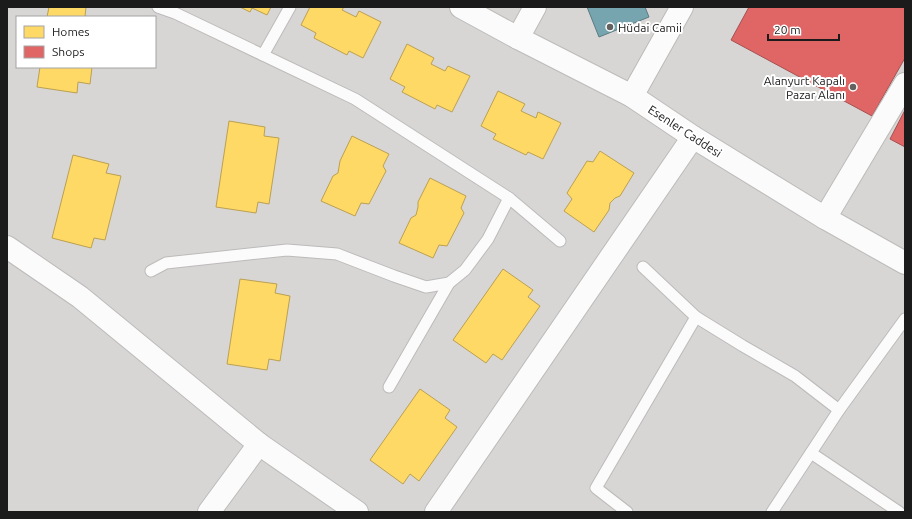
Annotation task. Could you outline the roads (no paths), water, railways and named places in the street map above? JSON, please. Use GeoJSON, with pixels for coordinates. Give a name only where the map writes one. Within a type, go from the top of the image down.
{"type":"FeatureCollection","features":[{"type":"Feature","properties":{"kind":"street","name":"Esenler Caddesi"},"geometry":{"type":"LineString","coordinates":[[461,7],[632,96],[693,137],[825,218],[905,262]]}},
{"type":"Feature","properties":{"kind":"street"},"geometry":{"type":"LineString","coordinates":[[518,38],[534,7]]}},
{"type":"Feature","properties":{"kind":"street"},"geometry":{"type":"LineString","coordinates":[[632,96],[682,7]]}},
{"type":"Feature","properties":{"kind":"street"},"geometry":{"type":"LineString","coordinates":[[825,218],[905,84]]}},
{"type":"Feature","properties":{"kind":"street"},"geometry":{"type":"LineString","coordinates":[[436,512],[693,137]]}},
{"type":"Feature","properties":{"kind":"street"},"geometry":{"type":"LineString","coordinates":[[7,247],[80,296],[259,444],[357,512]]}},
{"type":"Feature","properties":{"kind":"street"},"geometry":{"type":"LineString","coordinates":[[209,512],[259,444]]}},
{"type":"Feature","properties":{"kind":"lane"},"geometry":{"type":"LineString","coordinates":[[158,7],[175,13],[355,99],[509,198],[560,241]]}},
{"type":"Feature","properties":{"kind":"lane"},"geometry":{"type":"LineString","coordinates":[[263,55],[290,7]]}},
{"type":"Feature","properties":{"kind":"lane"},"geometry":{"type":"LineString","coordinates":[[389,387],[449,283],[465,270],[488,239],[509,198]]}},
{"type":"Feature","properties":{"kind":"lane"},"geometry":{"type":"LineString","coordinates":[[151,271],[166,263],[287,250],[337,254],[426,287],[449,283]]}},
{"type":"Feature","properties":{"kind":"lane"},"geometry":{"type":"LineString","coordinates":[[643,267],[696,317],[794,376],[839,410]]}},
{"type":"Feature","properties":{"kind":"lane"},"geometry":{"type":"LineString","coordinates":[[627,512],[596,488],[696,317]]}},
{"type":"Feature","properties":{"kind":"lane"},"geometry":{"type":"LineString","coordinates":[[772,512],[839,410],[905,319]]}},
{"type":"Feature","properties":{"kind":"lane"},"geometry":{"type":"LineString","coordinates":[[811,453],[899,512]]}},
{"type":"Feature","properties":{"kind":"place","name":"Hüdai Camii"},"geometry":{"type":"Point","coordinates":[610,27]}},
{"type":"Feature","properties":{"kind":"place","name":"Alanyurt Kapalı Pazar Alanı"},"geometry":{"type":"Point","coordinates":[853,87]}}]}
